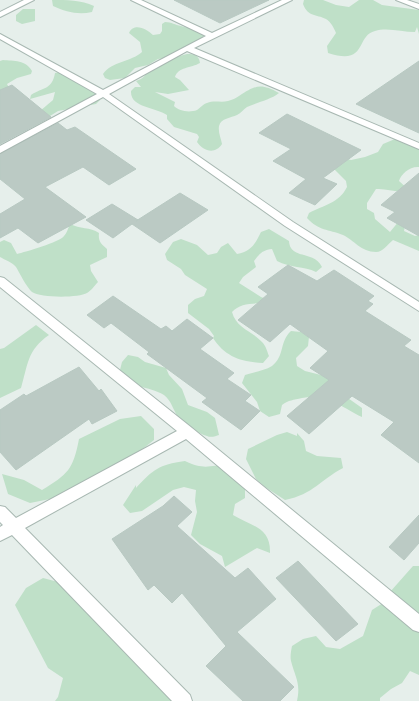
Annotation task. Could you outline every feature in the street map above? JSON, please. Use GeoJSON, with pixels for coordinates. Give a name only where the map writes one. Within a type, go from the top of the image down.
{"type":"FeatureCollection","features":[{"type":"Feature","properties":{"kind":"street"},"geometry":{"type":"LineString","coordinates":[[0,15],[30,0]]}},
{"type":"Feature","properties":{"kind":"street"},"geometry":{"type":"LineString","coordinates":[[135,0],[212,36]]}},
{"type":"Feature","properties":{"kind":"street"},"geometry":{"type":"LineString","coordinates":[[0,150],[187,48],[288,0]]}},
{"type":"Feature","properties":{"kind":"street"},"geometry":{"type":"LineString","coordinates":[[400,0],[419,7]]}},
{"type":"Feature","properties":{"kind":"street"},"geometry":{"type":"LineString","coordinates":[[0,36],[104,94],[288,224],[419,307]]}},
{"type":"Feature","properties":{"kind":"street"},"geometry":{"type":"LineString","coordinates":[[187,48],[419,146]]}},
{"type":"Feature","properties":{"kind":"street"},"geometry":{"type":"LineString","coordinates":[[0,281],[187,432],[419,624]]}},
{"type":"Feature","properties":{"kind":"street"},"geometry":{"type":"LineString","coordinates":[[0,534],[187,432]]}},
{"type":"Feature","properties":{"kind":"street"},"geometry":{"type":"LineString","coordinates":[[0,512],[184,701]]}},
{"type":"Feature","properties":{"kind":"green space"},"geometry":{"type":"Polygon","coordinates":[[[52,0],[79,1],[94,6],[92,12],[72,12],[53,6],[52,0]]]}},
{"type":"Feature","properties":{"kind":"green space"},"geometry":{"type":"Polygon","coordinates":[[[304,0],[323,0],[336,5],[349,7],[359,0],[373,0],[382,5],[419,10],[419,34],[417,27],[415,32],[390,30],[375,31],[365,38],[355,53],[349,56],[328,53],[327,46],[336,33],[328,20],[307,11],[303,4],[304,0]]]}},
{"type":"Feature","properties":{"kind":"green space"},"geometry":{"type":"Polygon","coordinates":[[[23,9],[35,9],[35,21],[22,24],[16,21],[16,15],[23,9]]]}},
{"type":"Feature","properties":{"kind":"green space"},"geometry":{"type":"Polygon","coordinates":[[[165,22],[200,30],[203,32],[203,38],[171,57],[158,59],[148,65],[135,68],[125,78],[110,80],[105,78],[103,74],[111,66],[133,58],[142,52],[140,42],[129,33],[131,30],[137,27],[153,35],[160,34],[162,31],[162,24],[165,22]]]}},
{"type":"Feature","properties":{"kind":"green space"},"geometry":{"type":"Polygon","coordinates":[[[187,54],[192,54],[199,58],[200,63],[182,69],[175,77],[180,80],[189,90],[168,94],[155,92],[175,102],[174,106],[179,109],[184,111],[194,111],[204,104],[210,102],[225,102],[250,89],[259,87],[268,88],[279,93],[247,107],[237,115],[222,121],[219,126],[219,133],[222,144],[213,151],[202,148],[197,142],[199,137],[197,134],[174,127],[167,119],[167,115],[139,104],[132,97],[131,91],[135,87],[141,87],[136,81],[143,78],[151,69],[168,60],[187,54]]]}},
{"type":"Feature","properties":{"kind":"green space"},"geometry":{"type":"Polygon","coordinates":[[[3,60],[23,63],[32,71],[31,74],[17,78],[7,84],[9,88],[0,99],[0,61],[3,60]]]}},
{"type":"Feature","properties":{"kind":"green space"},"geometry":{"type":"Polygon","coordinates":[[[55,73],[68,73],[100,96],[100,100],[96,104],[58,111],[42,121],[40,111],[53,100],[55,92],[30,99],[31,95],[49,85],[54,78],[55,73]]]}},
{"type":"Feature","properties":{"kind":"green space"},"geometry":{"type":"Polygon","coordinates":[[[395,139],[419,145],[419,167],[409,169],[400,178],[399,181],[409,190],[396,191],[376,189],[367,203],[367,209],[374,213],[375,219],[390,232],[399,221],[405,226],[404,231],[415,236],[419,235],[419,251],[393,240],[379,252],[366,250],[343,235],[320,228],[307,218],[309,213],[331,203],[340,197],[347,187],[346,181],[327,162],[336,156],[351,160],[365,157],[378,152],[383,144],[395,139]]]}},
{"type":"Feature","properties":{"kind":"green space"},"geometry":{"type":"Polygon","coordinates":[[[70,224],[99,233],[100,242],[107,249],[107,257],[90,265],[91,271],[98,282],[83,295],[51,296],[32,292],[16,267],[0,257],[0,242],[4,240],[11,243],[17,254],[56,241],[64,236],[70,224]]]}},
{"type":"Feature","properties":{"kind":"green space"},"geometry":{"type":"Polygon","coordinates":[[[269,229],[289,241],[290,247],[293,251],[314,258],[322,267],[316,272],[282,263],[277,261],[272,249],[269,249],[262,252],[258,256],[254,261],[256,267],[243,277],[239,283],[261,297],[278,304],[247,304],[236,308],[232,312],[237,322],[258,338],[264,345],[269,356],[263,363],[241,360],[223,350],[213,338],[214,336],[209,329],[188,313],[188,305],[195,299],[204,296],[207,289],[185,275],[181,269],[167,260],[165,254],[173,242],[181,239],[197,245],[208,255],[217,253],[221,247],[228,243],[237,254],[242,253],[252,247],[261,232],[269,229]]]}},
{"type":"Feature","properties":{"kind":"green space"},"geometry":{"type":"Polygon","coordinates":[[[36,325],[49,335],[36,346],[32,352],[21,388],[0,398],[0,349],[4,348],[36,325]]]}},
{"type":"Feature","properties":{"kind":"green space"},"geometry":{"type":"Polygon","coordinates":[[[291,331],[301,332],[309,337],[308,346],[296,358],[297,366],[305,371],[325,376],[333,382],[345,396],[362,408],[362,417],[334,402],[319,397],[302,398],[284,403],[280,414],[269,417],[260,411],[257,402],[242,383],[245,375],[272,366],[279,358],[287,335],[291,331]]]}},
{"type":"Feature","properties":{"kind":"green space"},"geometry":{"type":"Polygon","coordinates":[[[128,355],[138,357],[145,362],[166,368],[169,375],[182,389],[188,405],[207,412],[215,418],[219,435],[209,437],[196,431],[179,418],[169,400],[164,395],[129,381],[120,370],[122,362],[128,355]]]}},
{"type":"Feature","properties":{"kind":"green space"},"geometry":{"type":"Polygon","coordinates":[[[141,416],[154,429],[154,440],[136,454],[55,498],[30,503],[8,494],[2,474],[24,480],[42,490],[64,475],[72,465],[79,439],[120,419],[141,416]]]}},
{"type":"Feature","properties":{"kind":"green space"},"geometry":{"type":"Polygon","coordinates":[[[287,432],[297,436],[297,433],[304,441],[306,451],[317,456],[341,458],[343,468],[303,494],[285,500],[265,487],[256,479],[246,459],[248,449],[277,435],[287,432]]]}},
{"type":"Feature","properties":{"kind":"green space"},"geometry":{"type":"Polygon","coordinates":[[[185,461],[197,466],[228,464],[245,488],[245,498],[235,504],[233,515],[259,528],[263,532],[269,544],[270,553],[257,548],[225,567],[222,556],[200,544],[191,535],[197,512],[195,501],[196,490],[184,487],[173,490],[142,511],[130,513],[123,505],[136,485],[136,488],[152,472],[168,464],[185,461]]]}},
{"type":"Feature","properties":{"kind":"green space"},"geometry":{"type":"Polygon","coordinates":[[[413,566],[419,566],[419,675],[410,671],[402,683],[391,689],[380,698],[380,701],[297,701],[298,685],[291,659],[292,646],[303,639],[316,636],[326,647],[340,649],[363,636],[372,610],[383,603],[390,592],[413,566]]]}},
{"type":"Feature","properties":{"kind":"green space"},"geometry":{"type":"Polygon","coordinates":[[[43,578],[77,587],[178,701],[55,701],[58,697],[63,678],[48,668],[15,605],[26,588],[43,578]]]}},
{"type":"Feature","properties":{"kind":"building"},"geometry":{"type":"Polygon","coordinates":[[[174,0],[269,0],[220,23],[174,0]]]}},
{"type":"Feature","properties":{"kind":"building"},"geometry":{"type":"Polygon","coordinates":[[[419,61],[419,133],[356,104],[419,61]]]}},
{"type":"Feature","properties":{"kind":"building"},"geometry":{"type":"Polygon","coordinates":[[[12,85],[51,117],[0,144],[0,90],[12,85]]]}},
{"type":"Feature","properties":{"kind":"building"},"geometry":{"type":"Polygon","coordinates":[[[287,114],[361,150],[323,178],[337,184],[315,205],[289,193],[306,179],[273,161],[291,149],[259,133],[287,114]]]}},
{"type":"Feature","properties":{"kind":"building"},"geometry":{"type":"Polygon","coordinates":[[[58,123],[67,130],[75,127],[136,169],[109,185],[83,167],[45,187],[86,217],[38,243],[18,228],[0,238],[0,214],[25,199],[0,179],[0,154],[58,123]]]}},
{"type":"Feature","properties":{"kind":"building"},"geometry":{"type":"Polygon","coordinates":[[[419,173],[419,236],[387,218],[395,212],[381,205],[419,173]]]}},
{"type":"Feature","properties":{"kind":"building"},"geometry":{"type":"Polygon","coordinates":[[[180,193],[208,210],[160,243],[132,224],[113,238],[86,220],[112,204],[138,220],[180,193]]]}},
{"type":"Feature","properties":{"kind":"building"},"geometry":{"type":"Polygon","coordinates":[[[288,265],[317,281],[334,270],[374,296],[368,301],[373,304],[365,311],[411,340],[404,346],[419,355],[419,463],[381,435],[394,422],[352,396],[309,434],[287,416],[329,380],[310,368],[328,351],[290,324],[270,342],[238,320],[268,294],[258,287],[288,265]]]}},
{"type":"Feature","properties":{"kind":"building"},"geometry":{"type":"Polygon","coordinates":[[[113,296],[161,329],[166,326],[172,331],[187,319],[213,338],[200,349],[234,373],[227,379],[251,395],[245,401],[260,411],[241,430],[202,402],[207,398],[147,354],[149,352],[111,323],[104,328],[87,315],[113,296]]]}},
{"type":"Feature","properties":{"kind":"building"},"geometry":{"type":"Polygon","coordinates":[[[79,367],[99,391],[101,389],[117,411],[92,424],[89,419],[16,470],[0,452],[0,410],[24,394],[26,396],[79,367]]]}},
{"type":"Feature","properties":{"kind":"building"},"geometry":{"type":"Polygon","coordinates":[[[174,496],[192,512],[177,526],[235,578],[248,568],[276,599],[237,632],[294,687],[280,701],[243,701],[206,666],[226,646],[182,593],[172,603],[154,585],[148,590],[112,539],[163,506],[174,496]]]}},
{"type":"Feature","properties":{"kind":"building"},"geometry":{"type":"Polygon","coordinates":[[[419,515],[419,543],[404,560],[389,547],[419,515]]]}},
{"type":"Feature","properties":{"kind":"building"},"geometry":{"type":"Polygon","coordinates":[[[298,561],[358,624],[336,641],[276,578],[298,561]]]}}]}
